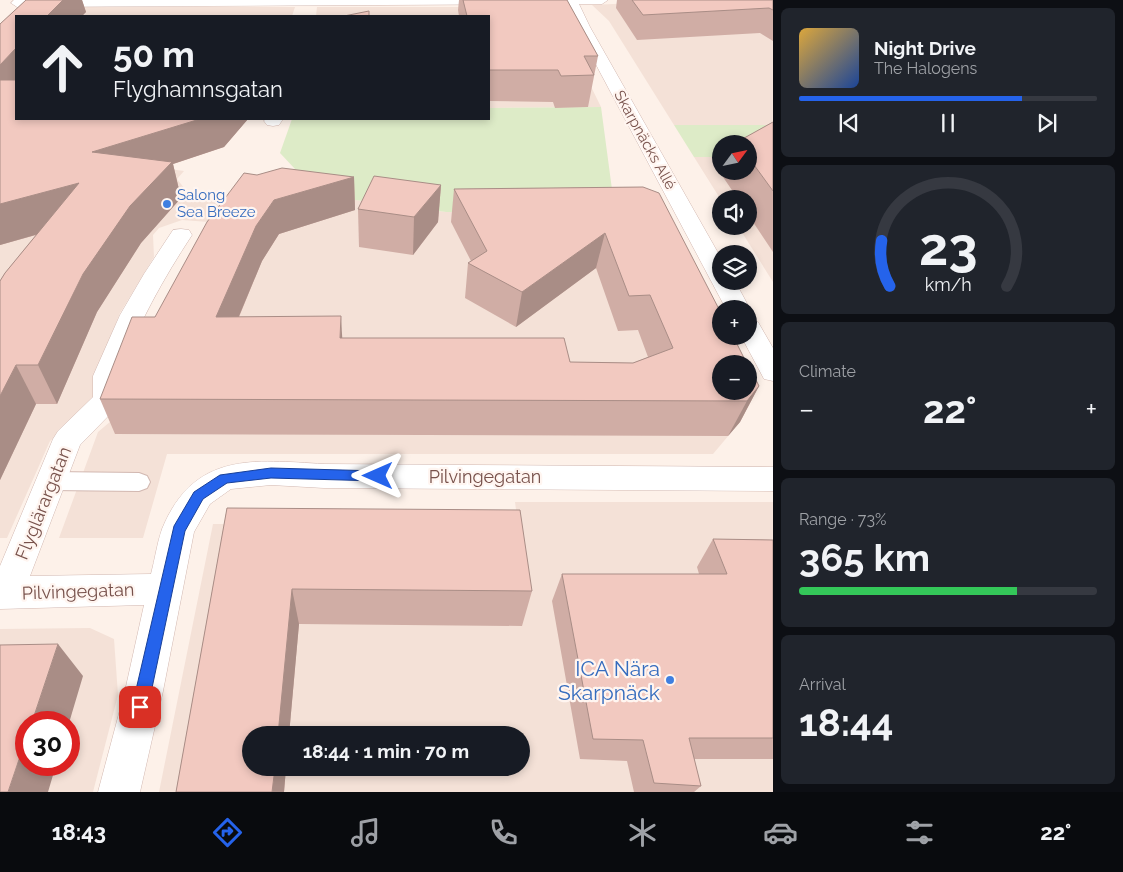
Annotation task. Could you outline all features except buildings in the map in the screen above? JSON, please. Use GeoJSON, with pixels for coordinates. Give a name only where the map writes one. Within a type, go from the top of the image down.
{"type":"FeatureCollection","features":[{"type":"Feature","properties":{"kind":"street"},"geometry":{"type":"LineString","coordinates":[[6,13],[18,1],[571,2],[602,0]]}},
{"type":"Feature","properties":{"kind":"street"},"geometry":{"type":"LineString","coordinates":[[304,15],[308,1]]}},
{"type":"Feature","properties":{"kind":"street","name":"Skarpnäcks Allé"},"geometry":{"type":"LineString","coordinates":[[571,2],[582,27],[712,262]]}},
{"type":"Feature","properties":{"kind":"street","name":"Flyglärargatan"},"geometry":{"type":"LineString","coordinates":[[3,593],[68,439],[107,400],[106,376],[132,315],[155,274],[181,235]]}},
{"type":"Feature","properties":{"kind":"street"},"geometry":{"type":"LineString","coordinates":[[757,343],[773,372]]}},
{"type":"Feature","properties":{"kind":"street","name":"Pilvingegatan"},"geometry":{"type":"LineString","coordinates":[[3,593],[165,589],[178,530],[199,495],[224,478],[271,473],[324,476],[773,478]]}},
{"type":"Feature","properties":{"kind":"street"},"geometry":{"type":"LineString","coordinates":[[119,792],[144,690],[165,589]]}},
{"type":"Feature","properties":{"kind":"lane"},"geometry":{"type":"LineString","coordinates":[[51,481],[139,482]]}},
{"type":"Feature","properties":{"kind":"shaded area"},"geometry":{"type":"Polygon","coordinates":[[[697,0],[773,0],[773,125],[674,125],[609,21],[592,5],[697,0]]]}},
{"type":"Feature","properties":{"kind":"shaded area"},"geometry":{"type":"Polygon","coordinates":[[[57,7],[295,7],[292,15],[49,15],[57,7]]]}},
{"type":"Feature","properties":{"kind":"shaded area"},"geometry":{"type":"Polygon","coordinates":[[[317,7],[552,7],[601,107],[490,108],[490,15],[316,15],[317,7]]]}},
{"type":"Feature","properties":{"kind":"shaded area"},"geometry":{"type":"Polygon","coordinates":[[[0,150],[25,150],[184,171],[177,179],[192,198],[239,205],[287,191],[446,212],[615,212],[712,375],[712,400],[727,400],[740,422],[713,454],[167,454],[143,538],[59,538],[98,432],[124,410],[209,222],[182,220],[159,228],[153,235],[154,257],[120,313],[97,371],[98,392],[89,408],[50,441],[7,538],[0,538],[0,150]]]}},
{"type":"Feature","properties":{"kind":"shaded area"},"geometry":{"type":"Polygon","coordinates":[[[694,157],[712,157],[712,180],[758,180],[758,166],[773,157],[773,282],[757,256],[757,245],[750,245],[744,235],[757,235],[757,190],[715,190],[694,157]]]}},
{"type":"Feature","properties":{"kind":"shaded area"},"geometry":{"type":"Polygon","coordinates":[[[515,502],[773,502],[773,792],[159,792],[213,524],[518,524],[515,502]]]}},
{"type":"Feature","properties":{"kind":"shaded area"},"geometry":{"type":"Polygon","coordinates":[[[90,628],[114,639],[118,695],[93,792],[0,792],[0,629],[90,628]]]}},
{"type":"Feature","properties":{"kind":"green space"},"geometry":{"type":"Polygon","coordinates":[[[601,107],[615,212],[446,212],[287,191],[295,169],[280,153],[292,120],[490,120],[490,108],[601,107]]]}},
{"type":"Feature","properties":{"kind":"green space"},"geometry":{"type":"Polygon","coordinates":[[[674,125],[773,125],[758,137],[758,135],[712,135],[712,157],[694,157],[674,125]]]}},
{"type":"Feature","properties":{"kind":"place","name":"Salong Sea Breeze"},"geometry":{"type":"Point","coordinates":[167,204]}},
{"type":"Feature","properties":{"kind":"place","name":"ICA Nära Skarpnäck"},"geometry":{"type":"Point","coordinates":[670,680]}},
{"type":"Feature","properties":{"kind":"route"},"geometry":{"type":"LineString","coordinates":[[140,707],[178,530],[199,495],[224,478],[271,473],[324,476],[378,476]]}}]}
